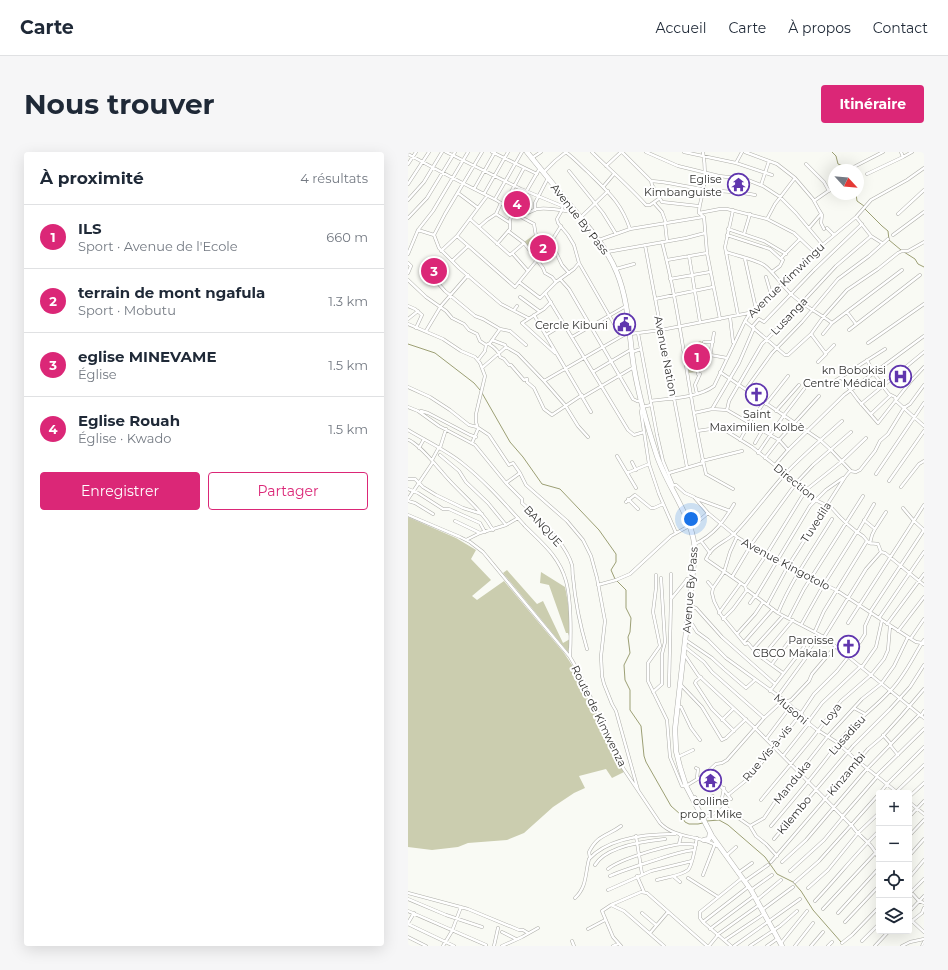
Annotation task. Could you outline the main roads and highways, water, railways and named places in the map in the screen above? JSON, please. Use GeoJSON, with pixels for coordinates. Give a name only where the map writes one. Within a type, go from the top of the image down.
{"type":"FeatureCollection","features":[{"type":"Feature","properties":{"kind":"highway","name":"Avenue By Pass"},"geometry":{"type":"LineString","coordinates":[[527,152],[599,240],[607,252],[622,286],[640,401],[656,454],[692,525],[695,544],[684,654],[677,706],[675,734],[678,758],[686,786],[710,832],[750,888],[781,945]]}},
{"type":"Feature","properties":{"kind":"highway"},"geometry":{"type":"LineString","coordinates":[[704,840],[708,840],[710,837],[710,832]]}},
{"type":"Feature","properties":{"kind":"waterway"},"geometry":{"type":"LineString","coordinates":[[832,152],[836,156],[838,164]]}},
{"type":"Feature","properties":{"kind":"waterway"},"geometry":{"type":"LineString","coordinates":[[857,200],[864,206]]}},
{"type":"Feature","properties":{"kind":"waterway"},"geometry":{"type":"LineString","coordinates":[[865,209],[888,231],[889,240],[901,250]]}},
{"type":"Feature","properties":{"kind":"waterway"},"geometry":{"type":"LineString","coordinates":[[904,252],[924,267]]}},
{"type":"Feature","properties":{"kind":"waterway"},"geometry":{"type":"LineString","coordinates":[[408,344],[435,353],[474,383],[480,390]]}},
{"type":"Feature","properties":{"kind":"waterway"},"geometry":{"type":"LineString","coordinates":[[482,393],[510,442],[523,457],[542,484],[560,489],[599,530],[616,554],[616,562],[611,570],[615,579]]}},
{"type":"Feature","properties":{"kind":"waterway"},"geometry":{"type":"LineString","coordinates":[[617,581],[626,590],[626,608],[631,618],[628,637],[630,653],[624,665],[625,680],[630,690],[630,710],[641,726],[646,762],[671,806],[680,814],[685,822],[689,824],[703,823]]}},
{"type":"Feature","properties":{"kind":"waterway"},"geometry":{"type":"LineString","coordinates":[[707,821],[719,820],[728,825],[765,857],[777,874],[793,882],[801,891],[813,910],[841,942]]}},
{"type":"Feature","properties":{"kind":"place","name":"Eglise Kimbanguiste"},"geometry":{"type":"Point","coordinates":[738,185]}},
{"type":"Feature","properties":{"kind":"place","name":"Eglise Rouah"},"geometry":{"type":"Point","coordinates":[517,204]}},
{"type":"Feature","properties":{"kind":"place","name":"terrain de mont ngafula"},"geometry":{"type":"Point","coordinates":[543,248]}},
{"type":"Feature","properties":{"kind":"place","name":"eglise MINEVAME"},"geometry":{"type":"Point","coordinates":[434,271]}},
{"type":"Feature","properties":{"kind":"place","name":"Cercle Kibuni"},"geometry":{"type":"Point","coordinates":[624,325]}},
{"type":"Feature","properties":{"kind":"place","name":"ILS"},"geometry":{"type":"Point","coordinates":[697,357]}},
{"type":"Feature","properties":{"kind":"place","name":"kn Bobokisi Centre Médical"},"geometry":{"type":"Point","coordinates":[901,376]}},
{"type":"Feature","properties":{"kind":"place","name":"Saint Maximilien Kolbè"},"geometry":{"type":"Point","coordinates":[757,394]}},
{"type":"Feature","properties":{"kind":"place","name":"Paroisse CBCO Makala I"},"geometry":{"type":"Point","coordinates":[849,646]}},
{"type":"Feature","properties":{"kind":"place","name":"colline prop 1 Mike"},"geometry":{"type":"Point","coordinates":[711,781]}}]}
